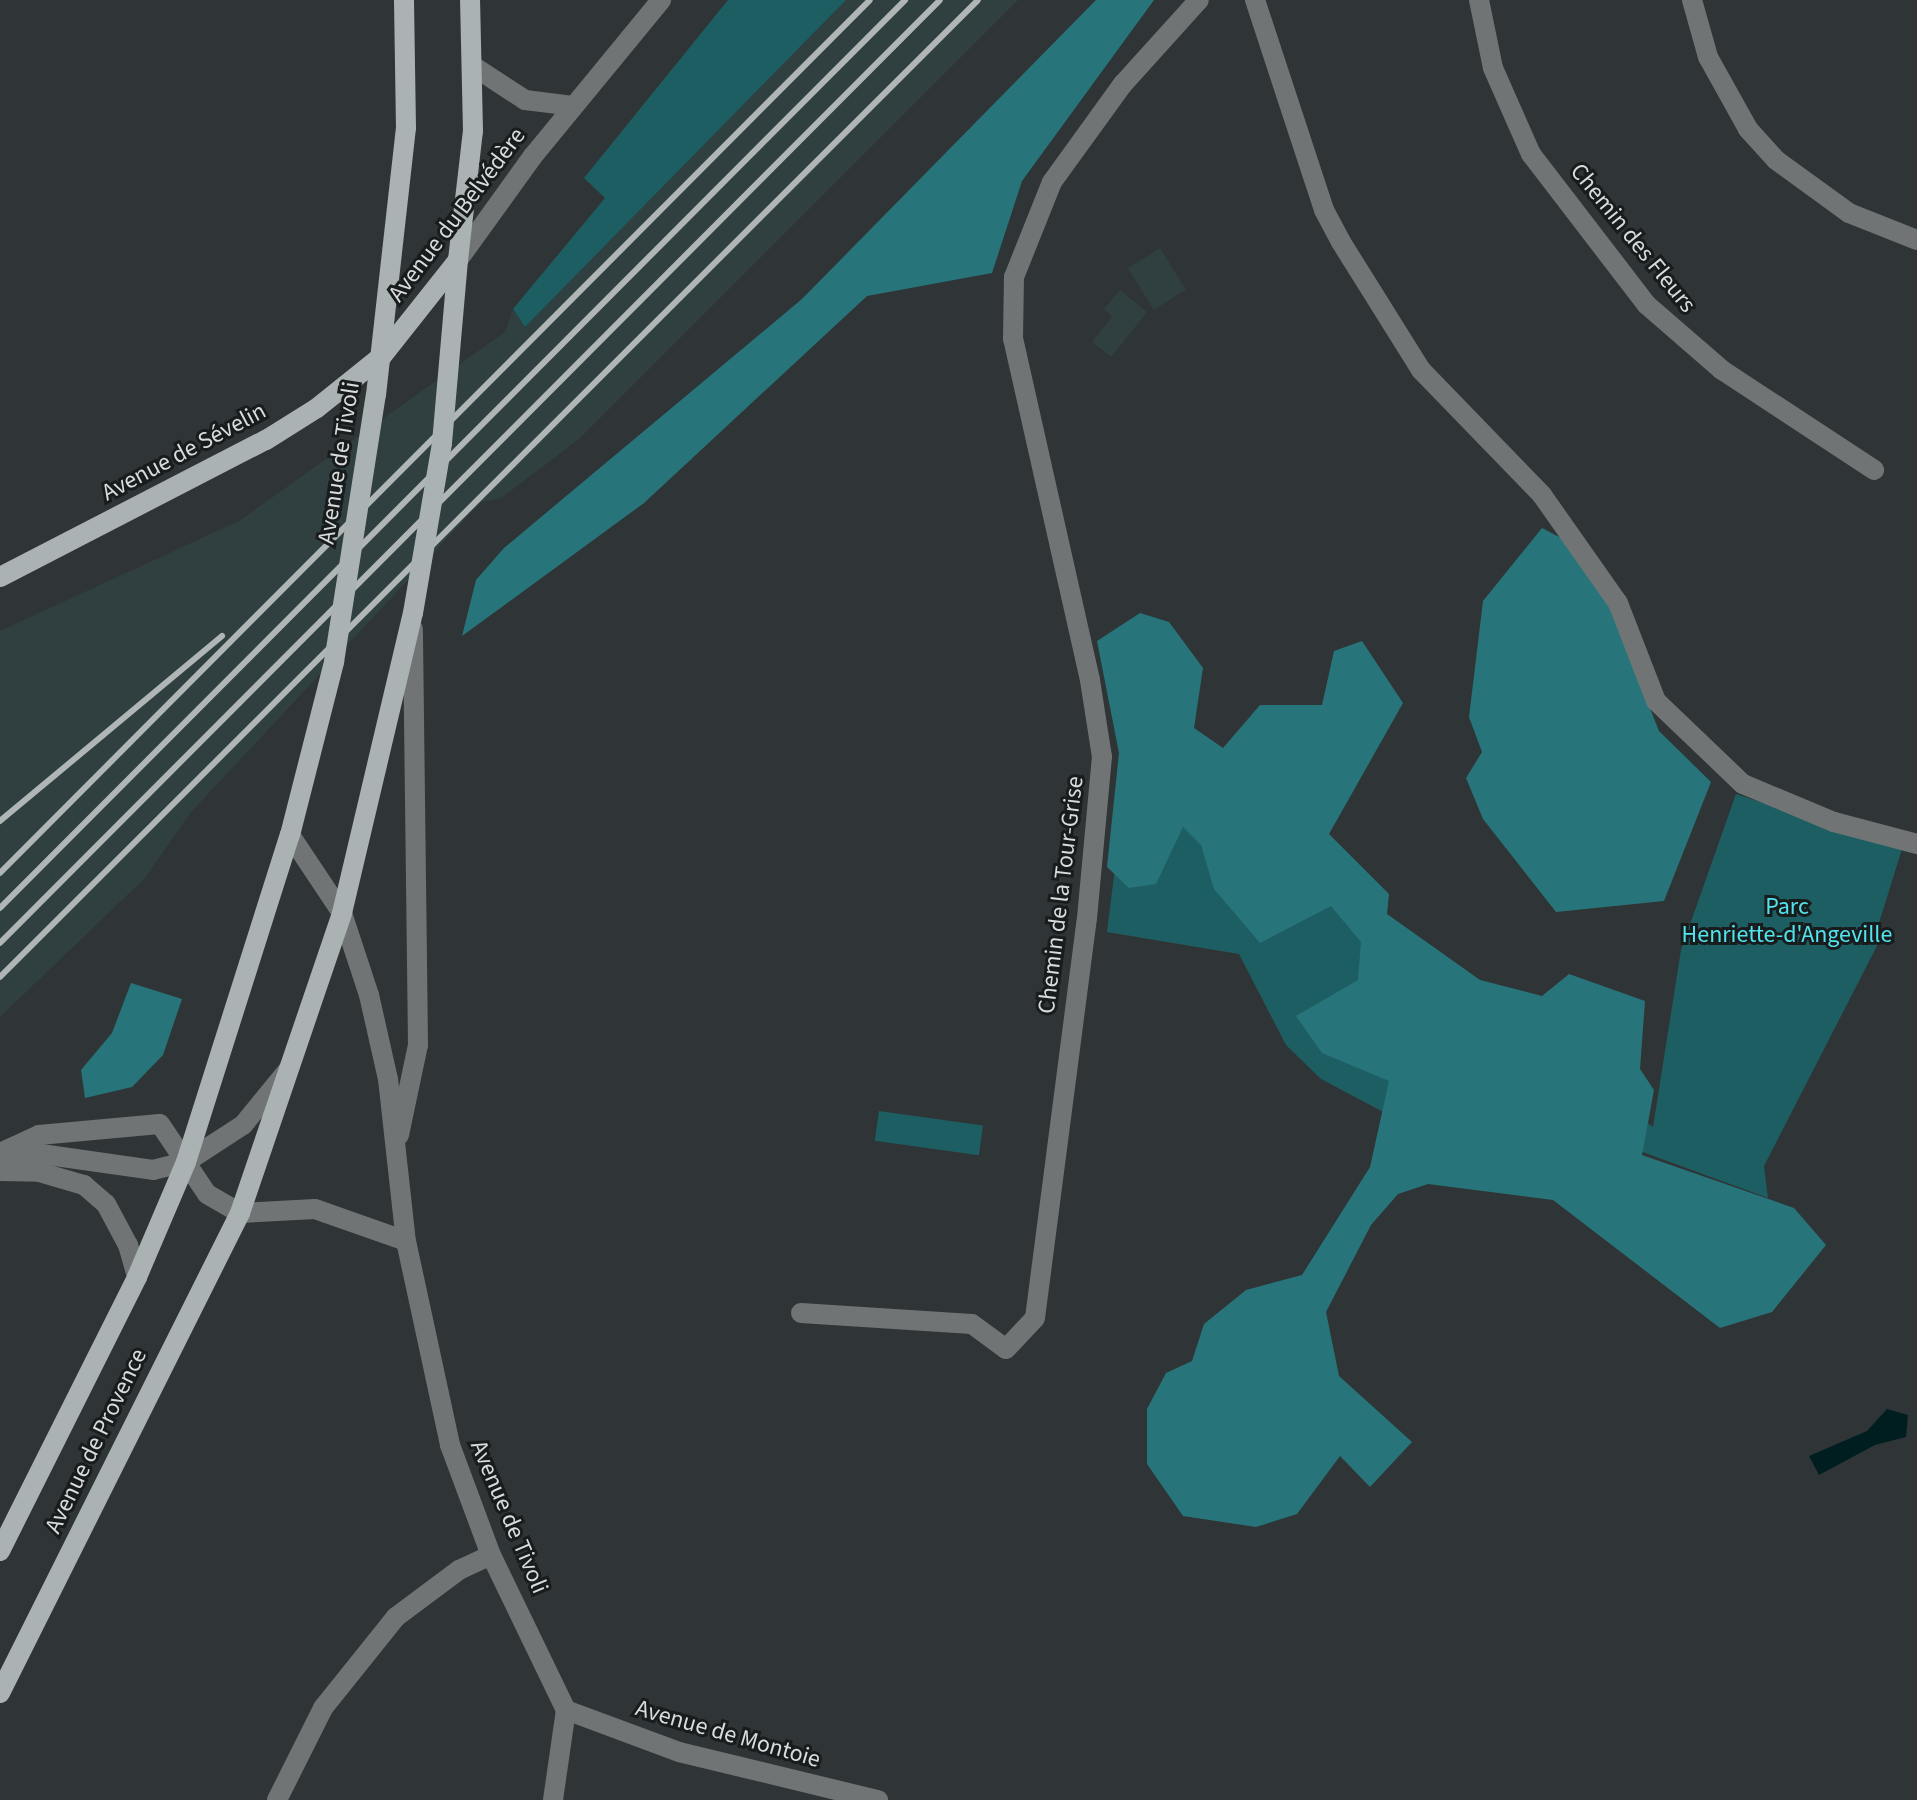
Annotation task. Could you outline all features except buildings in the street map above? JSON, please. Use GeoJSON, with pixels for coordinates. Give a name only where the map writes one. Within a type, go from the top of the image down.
{"type":"FeatureCollection","features":[{"type":"Feature","properties":{"kind":"main road","name":"Avenue de Tivoli"},"geometry":{"type":"LineString","coordinates":[[290,835],[334,662],[382,356],[406,128],[404,0]]}},
{"type":"Feature","properties":{"kind":"main road","name":"Avenue de Tivoli"},"geometry":{"type":"LineString","coordinates":[[342,913],[413,613],[442,443],[473,131],[470,0]]}},
{"type":"Feature","properties":{"kind":"main road","name":"Avenue du Belvédère"},"geometry":{"type":"LineString","coordinates":[[382,356],[458,260]]}},
{"type":"Feature","properties":{"kind":"main road","name":"Avenue de Sévelin"},"geometry":{"type":"LineString","coordinates":[[0,577],[253,448],[317,408],[382,356]]}},
{"type":"Feature","properties":{"kind":"main road","name":"Avenue de Provence"},"geometry":{"type":"LineString","coordinates":[[0,1551],[137,1277],[186,1162],[290,835]]}},
{"type":"Feature","properties":{"kind":"main road","name":"Avenue de Provence"},"geometry":{"type":"LineString","coordinates":[[0,1693],[240,1213],[342,913]]}},
{"type":"Feature","properties":{"kind":"street","name":"Avenue du Belvédère"},"geometry":{"type":"LineString","coordinates":[[458,260],[573,106],[661,0]]}},
{"type":"Feature","properties":{"kind":"street","name":"Chemin de la Tour-Grise"},"geometry":{"type":"LineString","coordinates":[[801,1313],[972,1324],[1006,1349],[1035,1318],[1087,918],[1102,757],[1090,680],[1013,339],[1014,277],[1052,182],[1123,84],[1199,0]]}},
{"type":"Feature","properties":{"kind":"street"},"geometry":{"type":"LineString","coordinates":[[1255,0],[1324,210],[1341,242],[1421,370],[1542,495],[1618,603],[1656,701],[1743,784],[1834,822],[1917,844]]}},
{"type":"Feature","properties":{"kind":"street","name":"Chemin des Fleurs"},"geometry":{"type":"LineString","coordinates":[[1479,0],[1493,68],[1531,154],[1647,305],[1722,370],[1874,470]]}},
{"type":"Feature","properties":{"kind":"street"},"geometry":{"type":"LineString","coordinates":[[1692,0],[1708,57],[1748,129],[1776,160],[1849,213],[1917,240]]}},
{"type":"Feature","properties":{"kind":"street","name":"Avenue du Belvédère"},"geometry":{"type":"LineString","coordinates":[[473,66],[525,100],[573,106]]}},
{"type":"Feature","properties":{"kind":"street","name":"Avenue de Tivoli"},"geometry":{"type":"LineString","coordinates":[[394,1158],[418,1045],[413,613]]}},
{"type":"Feature","properties":{"kind":"street","name":"Avenue de Tivoli"},"geometry":{"type":"LineString","coordinates":[[290,835],[342,913],[369,995],[388,1079],[394,1158],[406,1241],[450,1445],[491,1555],[566,1710]]}},
{"type":"Feature","properties":{"kind":"street","name":"Avenue de Provence"},"geometry":{"type":"LineString","coordinates":[[0,1162],[41,1154],[153,1170],[186,1162],[243,1125],[292,1065]]}},
{"type":"Feature","properties":{"kind":"street"},"geometry":{"type":"LineString","coordinates":[[0,1153],[39,1135],[160,1124],[207,1194],[240,1213],[315,1209],[406,1241]]}},
{"type":"Feature","properties":{"kind":"street"},"geometry":{"type":"LineString","coordinates":[[0,1171],[39,1172],[84,1185],[106,1204],[128,1245],[137,1277]]}},
{"type":"Feature","properties":{"kind":"street"},"geometry":{"type":"LineString","coordinates":[[277,1800],[323,1708],[396,1617],[459,1570],[491,1555]]}},
{"type":"Feature","properties":{"kind":"street"},"geometry":{"type":"LineString","coordinates":[[553,1800],[566,1710]]}},
{"type":"Feature","properties":{"kind":"street","name":"Avenue de Montoie"},"geometry":{"type":"LineString","coordinates":[[566,1710],[694,1756],[878,1800]]}},
{"type":"Feature","properties":{"kind":"shaded area"},"geometry":{"type":"Polygon","coordinates":[[[846,0],[1018,0],[578,440],[501,498],[481,502],[191,812],[145,878],[0,1017],[0,631],[239,521],[505,332],[513,309],[525,327],[846,0]]]}},
{"type":"Feature","properties":{"kind":"shaded area"},"geometry":{"type":"Polygon","coordinates":[[[1096,0],[1154,0],[1022,181],[992,273],[867,296],[644,503],[462,636],[476,580],[504,548],[802,299],[1096,0]]]}},
{"type":"Feature","properties":{"kind":"shaded area"},"geometry":{"type":"Polygon","coordinates":[[[1160,248],[1186,290],[1154,310],[1128,268],[1160,248]]]}},
{"type":"Feature","properties":{"kind":"shaded area"},"geometry":{"type":"Polygon","coordinates":[[[1120,290],[1147,312],[1111,357],[1092,342],[1112,317],[1104,309],[1120,290]]]}},
{"type":"Feature","properties":{"kind":"shaded area"},"geometry":{"type":"Polygon","coordinates":[[[1542,528],[1561,538],[1608,603],[1659,731],[1711,782],[1664,901],[1556,912],[1483,819],[1466,778],[1482,752],[1469,717],[1483,601],[1542,528]]]}},
{"type":"Feature","properties":{"kind":"shaded area"},"geometry":{"type":"Polygon","coordinates":[[[1140,613],[1169,622],[1203,668],[1194,728],[1223,748],[1260,705],[1322,705],[1334,651],[1362,641],[1403,703],[1329,834],[1389,894],[1387,914],[1480,980],[1542,996],[1569,974],[1645,1001],[1640,1069],[1654,1090],[1642,1155],[1794,1208],[1826,1245],[1772,1312],[1720,1328],[1553,1200],[1428,1184],[1398,1194],[1371,1225],[1326,1312],[1339,1376],[1412,1442],[1370,1487],[1340,1456],[1297,1514],[1256,1527],[1183,1516],[1147,1464],[1147,1409],[1166,1373],[1192,1361],[1204,1324],[1246,1290],[1302,1275],[1370,1167],[1389,1081],[1322,1053],[1296,1016],[1358,980],[1361,942],[1331,906],[1260,943],[1214,889],[1201,845],[1183,827],[1156,884],[1129,888],[1107,867],[1119,753],[1097,641],[1140,613]]]}},
{"type":"Feature","properties":{"kind":"shaded area"},"geometry":{"type":"Polygon","coordinates":[[[131,983],[182,999],[163,1055],[132,1087],[85,1098],[81,1070],[112,1033],[131,983]]]}},
{"type":"Feature","properties":{"kind":"shaded area"},"geometry":{"type":"Polygon","coordinates":[[[1887,1409],[1908,1415],[1906,1437],[1875,1445],[1819,1475],[1809,1456],[1867,1431],[1887,1409]]]}},
{"type":"Feature","properties":{"kind":"green space"},"geometry":{"type":"Polygon","coordinates":[[[728,0],[846,0],[525,327],[513,309],[605,198],[584,178],[728,0]]]}},
{"type":"Feature","properties":{"kind":"green space","name":"Parc Henriette-d'Angeville"},"geometry":{"type":"Polygon","coordinates":[[[1125,787],[1375,920],[1653,1127],[1681,950],[1736,794],[1902,849],[1878,926],[1881,938],[1764,1166],[1768,1198],[1539,1114],[1440,1142],[1321,1079],[1286,1045],[1239,954],[1107,932],[1125,787]]]}},
{"type":"Feature","properties":{"kind":"green space"},"geometry":{"type":"Polygon","coordinates":[[[879,1111],[983,1126],[979,1155],[875,1141],[879,1111]]]}},
{"type":"Feature","properties":{"kind":"railway"},"geometry":{"type":"LineString","coordinates":[[0,873],[870,0]]}},
{"type":"Feature","properties":{"kind":"railway"},"geometry":{"type":"LineString","coordinates":[[0,908],[905,0]]}},
{"type":"Feature","properties":{"kind":"railway"},"geometry":{"type":"LineString","coordinates":[[0,943],[940,0]]}},
{"type":"Feature","properties":{"kind":"railway"},"geometry":{"type":"LineString","coordinates":[[0,977],[978,0]]}},
{"type":"Feature","properties":{"kind":"railway"},"geometry":{"type":"LineString","coordinates":[[0,821],[222,636]]}}]}
